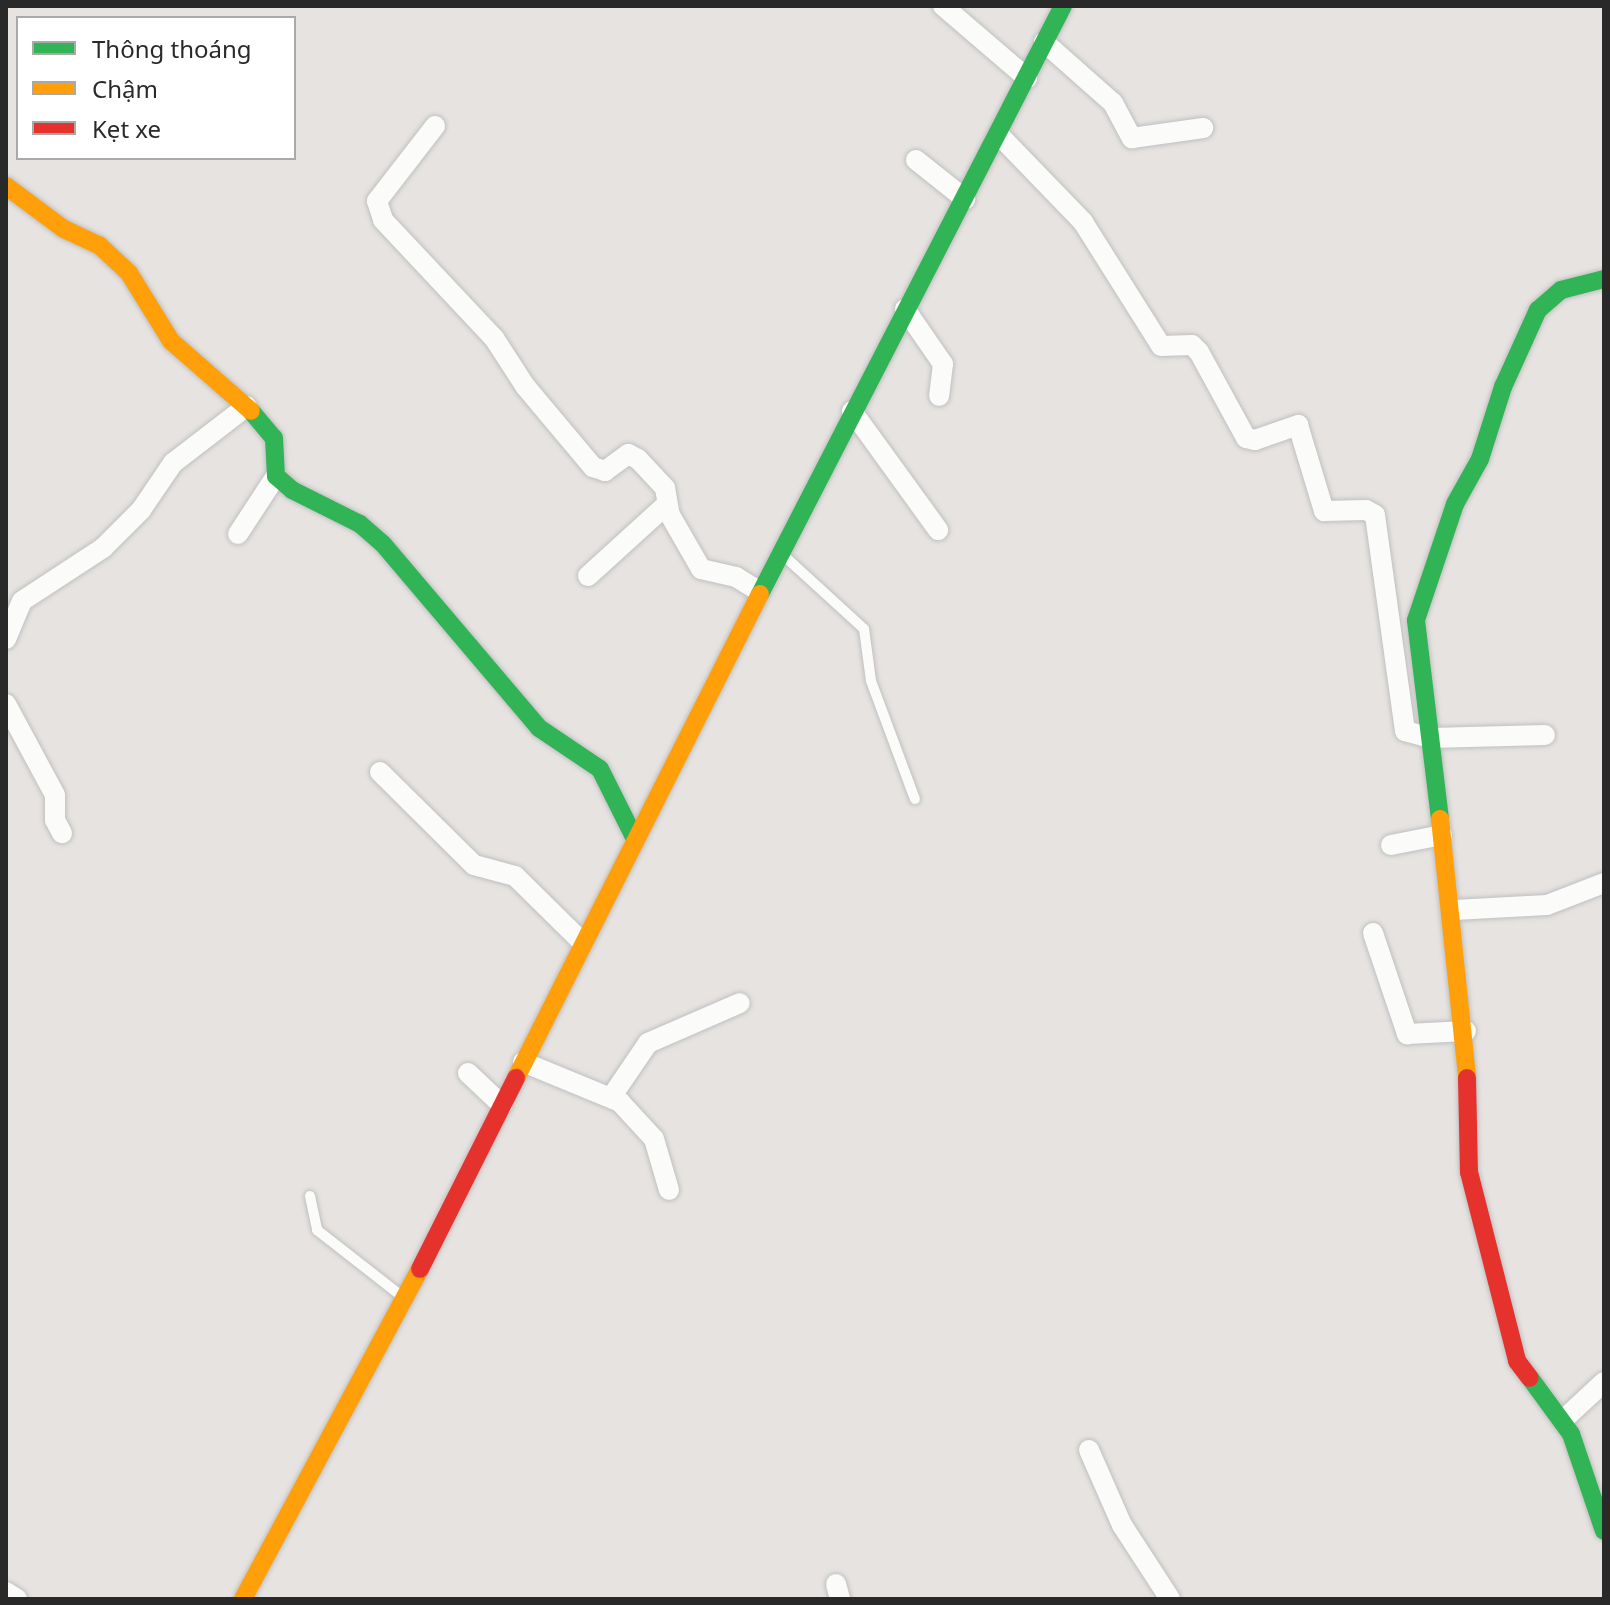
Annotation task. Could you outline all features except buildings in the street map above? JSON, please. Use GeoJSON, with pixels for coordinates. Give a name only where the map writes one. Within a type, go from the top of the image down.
{"type":"FeatureCollection","features":[{"type":"Feature","properties":{"kind":"street"},"geometry":{"type":"LineString","coordinates":[[943,6],[1027,78]]}},
{"type":"Feature","properties":{"kind":"street"},"geometry":{"type":"LineString","coordinates":[[243,1599],[404,1298],[780,552],[905,309],[1000,136],[1063,6]]}},
{"type":"Feature","properties":{"kind":"street"},"geometry":{"type":"LineString","coordinates":[[1044,42],[1113,103],[1132,138],[1203,128]]}},
{"type":"Feature","properties":{"kind":"street"},"geometry":{"type":"LineString","coordinates":[[435,126],[377,201],[378,211],[494,338],[525,386],[593,467],[605,471],[624,455],[633,455],[661,483],[667,504],[701,569],[736,577],[760,592]]}},
{"type":"Feature","properties":{"kind":"street"},"geometry":{"type":"LineString","coordinates":[[1000,136],[1083,222],[1161,346],[1192,345],[1199,352],[1246,438],[1255,440],[1298,425],[1324,511],[1366,510],[1375,515],[1402,723],[1422,738],[1545,735]]}},
{"type":"Feature","properties":{"kind":"street"},"geometry":{"type":"LineString","coordinates":[[916,160],[965,199]]}},
{"type":"Feature","properties":{"kind":"street"},"geometry":{"type":"LineString","coordinates":[[6,186],[64,229],[110,253],[141,289],[171,341],[247,406],[272,432],[276,476],[238,534]]}},
{"type":"Feature","properties":{"kind":"street"},"geometry":{"type":"LineString","coordinates":[[1604,279],[1561,290],[1538,310],[1503,387],[1480,459],[1455,504],[1416,620],[1422,738],[1435,836],[1454,910],[1466,1031],[1469,1172],[1510,1316],[1514,1350],[1522,1370],[1563,1420],[1604,1531]]}},
{"type":"Feature","properties":{"kind":"street"},"geometry":{"type":"LineString","coordinates":[[905,309],[943,364],[939,396]]}},
{"type":"Feature","properties":{"kind":"street"},"geometry":{"type":"LineString","coordinates":[[6,639],[22,601],[103,548],[141,510],[173,463],[247,406]]}},
{"type":"Feature","properties":{"kind":"street"},"geometry":{"type":"LineString","coordinates":[[852,411],[938,530]]}},
{"type":"Feature","properties":{"kind":"street"},"geometry":{"type":"LineString","coordinates":[[276,476],[292,490],[360,524],[383,544],[539,728],[600,769],[635,839]]}},
{"type":"Feature","properties":{"kind":"street"},"geometry":{"type":"LineString","coordinates":[[588,576],[667,504]]}},
{"type":"Feature","properties":{"kind":"street"},"geometry":{"type":"LineString","coordinates":[[6,704],[55,795],[54,814],[62,833]]}},
{"type":"Feature","properties":{"kind":"street"},"geometry":{"type":"LineString","coordinates":[[380,772],[474,865],[515,876],[583,943]]}},
{"type":"Feature","properties":{"kind":"street"},"geometry":{"type":"LineString","coordinates":[[1391,845],[1435,836]]}},
{"type":"Feature","properties":{"kind":"street"},"geometry":{"type":"LineString","coordinates":[[1454,910],[1547,905],[1604,883]]}},
{"type":"Feature","properties":{"kind":"street"},"geometry":{"type":"LineString","coordinates":[[1373,933],[1407,1034],[1466,1031]]}},
{"type":"Feature","properties":{"kind":"street"},"geometry":{"type":"LineString","coordinates":[[612,1096],[648,1043],[740,1003]]}},
{"type":"Feature","properties":{"kind":"street"},"geometry":{"type":"LineString","coordinates":[[523,1062],[612,1096],[654,1139],[669,1190]]}},
{"type":"Feature","properties":{"kind":"street"},"geometry":{"type":"LineString","coordinates":[[468,1073],[502,1105]]}},
{"type":"Feature","properties":{"kind":"street"},"geometry":{"type":"LineString","coordinates":[[1563,1420],[1604,1382]]}},
{"type":"Feature","properties":{"kind":"street"},"geometry":{"type":"LineString","coordinates":[[1089,1450],[1122,1525],[1142,1548],[1170,1599]]}},
{"type":"Feature","properties":{"kind":"street"},"geometry":{"type":"LineString","coordinates":[[6,1592],[17,1599]]}},
{"type":"Feature","properties":{"kind":"lane"},"geometry":{"type":"LineString","coordinates":[[780,552],[864,629],[871,681],[915,799]]}},
{"type":"Feature","properties":{"kind":"lane"},"geometry":{"type":"LineString","coordinates":[[310,1196],[317,1230],[404,1298]]}},
{"type":"Feature","properties":{"kind":"traffic: fast"},"geometry":{"type":"LineString","coordinates":[[760,594],[1063,6]]}},
{"type":"Feature","properties":{"kind":"traffic: fast"},"geometry":{"type":"LineString","coordinates":[[1440,819],[1416,620],[1455,504],[1480,459],[1503,387],[1538,310],[1561,290],[1604,279]]}},
{"type":"Feature","properties":{"kind":"traffic: fast"},"geometry":{"type":"LineString","coordinates":[[251,411],[274,438],[276,476],[292,490],[360,524],[383,544],[539,728],[600,769],[635,839]]}},
{"type":"Feature","properties":{"kind":"traffic: fast"},"geometry":{"type":"LineString","coordinates":[[1530,1378],[1571,1434],[1604,1531]]}},
{"type":"Feature","properties":{"kind":"traffic: slow"},"geometry":{"type":"LineString","coordinates":[[6,186],[64,229],[99,245],[129,273],[171,341],[251,411]]}},
{"type":"Feature","properties":{"kind":"traffic: slow"},"geometry":{"type":"LineString","coordinates":[[516,1078],[760,594]]}},
{"type":"Feature","properties":{"kind":"traffic: slow"},"geometry":{"type":"LineString","coordinates":[[1440,819],[1467,1078]]}},
{"type":"Feature","properties":{"kind":"traffic: slow"},"geometry":{"type":"LineString","coordinates":[[243,1599],[420,1269]]}},
{"type":"Feature","properties":{"kind":"traffic: jam"},"geometry":{"type":"LineString","coordinates":[[420,1269],[516,1078]]}},
{"type":"Feature","properties":{"kind":"traffic: jam"},"geometry":{"type":"LineString","coordinates":[[1467,1078],[1469,1172],[1517,1361],[1530,1378]]}}]}
